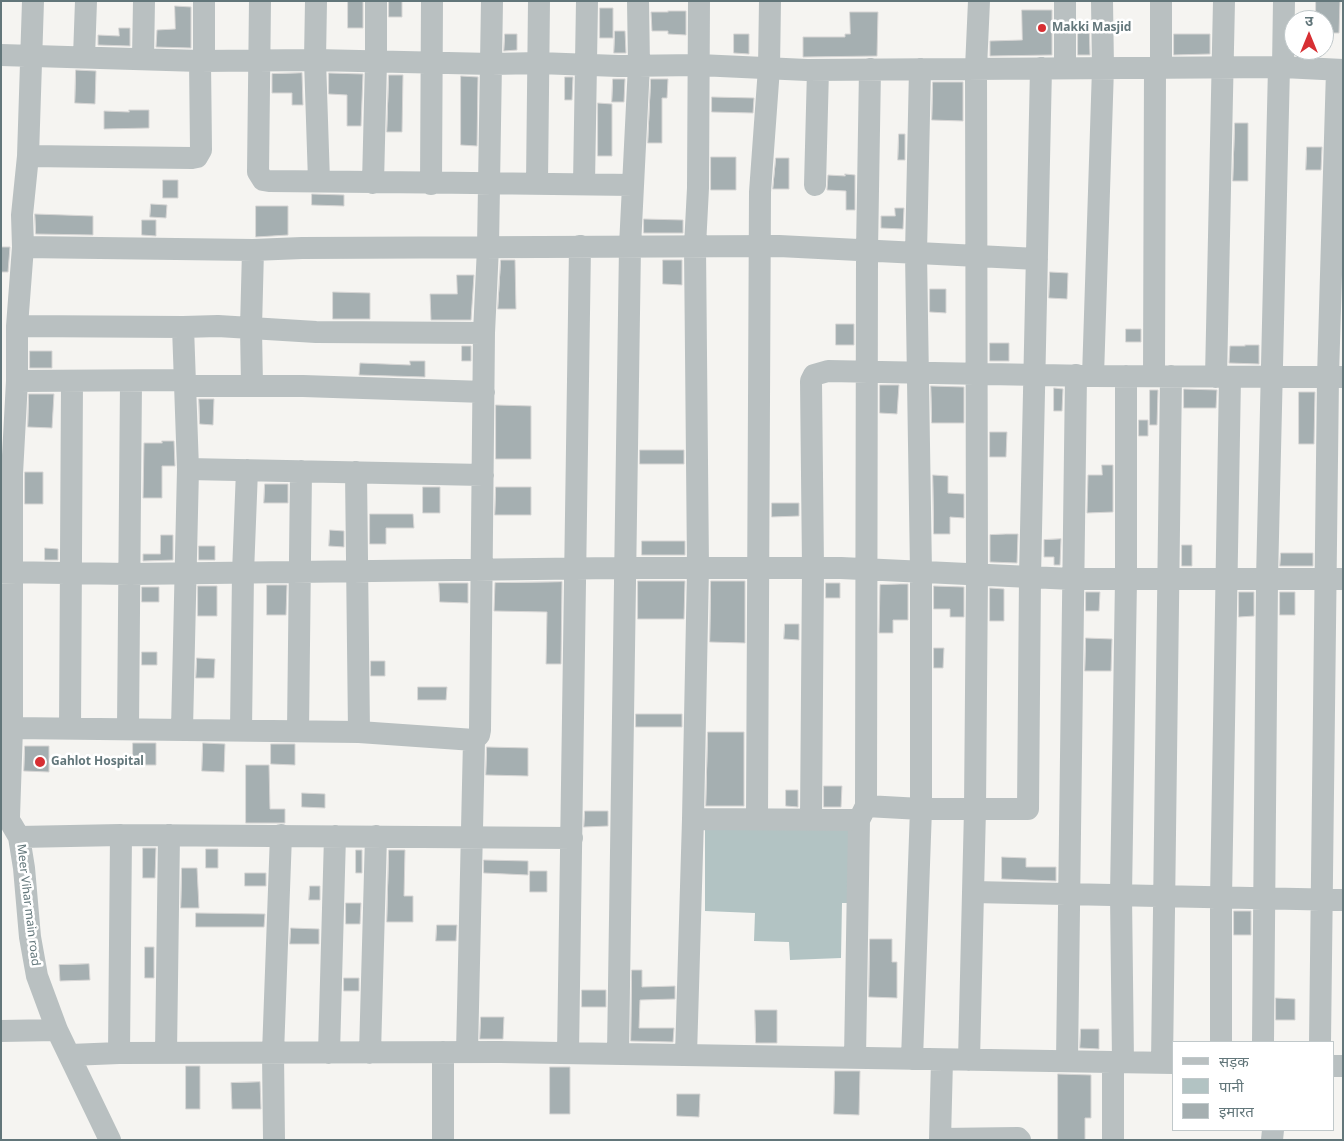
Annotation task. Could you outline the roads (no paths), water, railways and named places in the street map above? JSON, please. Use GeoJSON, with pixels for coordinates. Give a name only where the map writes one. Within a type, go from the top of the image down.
{"type":"FeatureCollection","features":[{"type":"Feature","properties":{"kind":"street","name":"Meer Vihar main road"},"geometry":{"type":"LineString","coordinates":[[33,1],[28,156],[23,207],[23,247],[18,326],[9,354],[17,381],[8,418],[7,474],[6,572],[12,728],[10,821],[24,868],[30,937],[37,976],[57,1030],[110,1140]]}},
{"type":"Feature","properties":{"kind":"street"},"geometry":{"type":"LineString","coordinates":[[84,57],[86,1]]}},
{"type":"Feature","properties":{"kind":"street"},"geometry":{"type":"LineString","coordinates":[[143,59],[144,1]]}},
{"type":"Feature","properties":{"kind":"street"},"geometry":{"type":"LineString","coordinates":[[28,156],[198,157],[201,150],[204,1]]}},
{"type":"Feature","properties":{"kind":"street"},"geometry":{"type":"LineString","coordinates":[[260,1],[258,172],[260,177],[269,182],[431,184],[489,182],[633,185]]}},
{"type":"Feature","properties":{"kind":"street"},"geometry":{"type":"LineString","coordinates":[[316,1],[315,60],[319,182]]}},
{"type":"Feature","properties":{"kind":"street"},"geometry":{"type":"LineString","coordinates":[[373,183],[376,1]]}},
{"type":"Feature","properties":{"kind":"street"},"geometry":{"type":"LineString","coordinates":[[431,184],[432,1]]}},
{"type":"Feature","properties":{"kind":"street"},"geometry":{"type":"LineString","coordinates":[[467,1052],[474,740],[480,730],[484,334],[488,247],[492,1]]}},
{"type":"Feature","properties":{"kind":"street"},"geometry":{"type":"LineString","coordinates":[[537,183],[539,1]]}},
{"type":"Feature","properties":{"kind":"street"},"geometry":{"type":"LineString","coordinates":[[584,184],[588,65],[587,1]]}},
{"type":"Feature","properties":{"kind":"street"},"geometry":{"type":"LineString","coordinates":[[618,1054],[630,246],[639,65],[638,1]]}},
{"type":"Feature","properties":{"kind":"street"},"geometry":{"type":"LineString","coordinates":[[686,1055],[698,568],[695,246],[698,188],[699,1]]}},
{"type":"Feature","properties":{"kind":"street"},"geometry":{"type":"LineString","coordinates":[[757,818],[760,192],[769,68],[770,1]]}},
{"type":"Feature","properties":{"kind":"street"},"geometry":{"type":"LineString","coordinates":[[969,1060],[978,574],[976,68],[979,1]]}},
{"type":"Feature","properties":{"kind":"street"},"geometry":{"type":"LineString","coordinates":[[1064,68],[1065,1]]}},
{"type":"Feature","properties":{"kind":"street"},"geometry":{"type":"LineString","coordinates":[[1068,1061],[1072,579],[1103,68],[1102,1]]}},
{"type":"Feature","properties":{"kind":"street"},"geometry":{"type":"LineString","coordinates":[[70,1055],[119,1053],[467,1052],[1167,1063],[1164,896],[1167,579],[1158,69],[1161,1]]}},
{"type":"Feature","properties":{"kind":"street"},"geometry":{"type":"LineString","coordinates":[[1221,1041],[1221,898],[1226,579],[1223,377],[1224,1]]}},
{"type":"Feature","properties":{"kind":"street"},"geometry":{"type":"LineString","coordinates":[[1263,1041],[1272,377],[1284,1]]}},
{"type":"Feature","properties":{"kind":"street"},"geometry":{"type":"LineString","coordinates":[[1,55],[202,61],[315,60],[492,64],[699,65],[818,70],[976,68],[1281,68],[1340,70],[1332,900],[1320,1041]]}},
{"type":"Feature","properties":{"kind":"street"},"geometry":{"type":"LineString","coordinates":[[693,819],[811,819],[921,809],[1027,810],[1029,808],[1030,577],[1040,68]]}},
{"type":"Feature","properties":{"kind":"street"},"geometry":{"type":"LineString","coordinates":[[855,1058],[868,570],[867,251],[870,69]]}},
{"type":"Feature","properties":{"kind":"street"},"geometry":{"type":"LineString","coordinates":[[912,1059],[921,809],[921,572],[916,253],[920,69]]}},
{"type":"Feature","properties":{"kind":"street"},"geometry":{"type":"LineString","coordinates":[[815,184],[818,70]]}},
{"type":"Feature","properties":{"kind":"street"},"geometry":{"type":"LineString","coordinates":[[568,1054],[580,246]]}},
{"type":"Feature","properties":{"kind":"street"},"geometry":{"type":"LineString","coordinates":[[23,247],[253,250],[302,248],[760,246],[1037,259]]}},
{"type":"Feature","properties":{"kind":"street"},"geometry":{"type":"LineString","coordinates":[[252,386],[250,328],[253,250]]}},
{"type":"Feature","properties":{"kind":"street"},"geometry":{"type":"LineString","coordinates":[[18,326],[218,326],[316,332],[484,334]]}},
{"type":"Feature","properties":{"kind":"street"},"geometry":{"type":"LineString","coordinates":[[182,729],[188,469],[183,327]]}},
{"type":"Feature","properties":{"kind":"street"},"geometry":{"type":"LineString","coordinates":[[811,819],[813,568],[811,381],[814,375],[822,371],[1084,376],[1336,377]]}},
{"type":"Feature","properties":{"kind":"street"},"geometry":{"type":"LineString","coordinates":[[1113,1140],[1118,1062],[1121,895],[1126,579],[1126,376]]}},
{"type":"Feature","properties":{"kind":"street"},"geometry":{"type":"LineString","coordinates":[[17,381],[185,383],[484,392]]}},
{"type":"Feature","properties":{"kind":"street"},"geometry":{"type":"LineString","coordinates":[[70,728],[72,382]]}},
{"type":"Feature","properties":{"kind":"street"},"geometry":{"type":"LineString","coordinates":[[128,728],[131,382]]}},
{"type":"Feature","properties":{"kind":"street"},"geometry":{"type":"LineString","coordinates":[[188,469],[483,475]]}},
{"type":"Feature","properties":{"kind":"street"},"geometry":{"type":"LineString","coordinates":[[241,730],[243,572],[247,470]]}},
{"type":"Feature","properties":{"kind":"street"},"geometry":{"type":"LineString","coordinates":[[298,731],[301,471]]}},
{"type":"Feature","properties":{"kind":"street"},"geometry":{"type":"LineString","coordinates":[[356,472],[359,732]]}},
{"type":"Feature","properties":{"kind":"street"},"geometry":{"type":"LineString","coordinates":[[6,572],[130,574],[576,568],[813,568],[1072,579],[1335,579]]}},
{"type":"Feature","properties":{"kind":"street"},"geometry":{"type":"LineString","coordinates":[[12,728],[359,732],[474,740]]}},
{"type":"Feature","properties":{"kind":"street"},"geometry":{"type":"LineString","coordinates":[[10,821],[121,835],[572,838]]}},
{"type":"Feature","properties":{"kind":"street"},"geometry":{"type":"LineString","coordinates":[[119,1053],[121,835]]}},
{"type":"Feature","properties":{"kind":"street"},"geometry":{"type":"LineString","coordinates":[[166,1053],[169,835]]}},
{"type":"Feature","properties":{"kind":"street"},"geometry":{"type":"LineString","coordinates":[[274,1140],[273,1053],[281,835]]}},
{"type":"Feature","properties":{"kind":"street"},"geometry":{"type":"LineString","coordinates":[[329,1053],[335,836]]}},
{"type":"Feature","properties":{"kind":"street"},"geometry":{"type":"LineString","coordinates":[[370,1053],[376,836]]}},
{"type":"Feature","properties":{"kind":"street"},"geometry":{"type":"LineString","coordinates":[[973,892],[1332,900]]}},
{"type":"Feature","properties":{"kind":"street"},"geometry":{"type":"LineString","coordinates":[[1,1031],[57,1030]]}},
{"type":"Feature","properties":{"kind":"street"},"geometry":{"type":"LineString","coordinates":[[442,1140],[443,1052]]}},
{"type":"Feature","properties":{"kind":"street"},"geometry":{"type":"LineString","coordinates":[[942,1060],[940,1139],[1018,1138],[1020,1140]]}},
{"type":"Feature","properties":{"kind":"water"},"geometry":{"type":"Polygon","coordinates":[[[705,818],[856,820],[855,903],[842,903],[841,958],[790,960],[789,942],[754,941],[755,913],[705,911],[705,818]]]}},
{"type":"Feature","properties":{"kind":"place","name":"Makki Masjid"},"geometry":{"type":"Point","coordinates":[1042,28]}},
{"type":"Feature","properties":{"kind":"place","name":"Gahlot Hospital"},"geometry":{"type":"Point","coordinates":[40,762]}}]}
